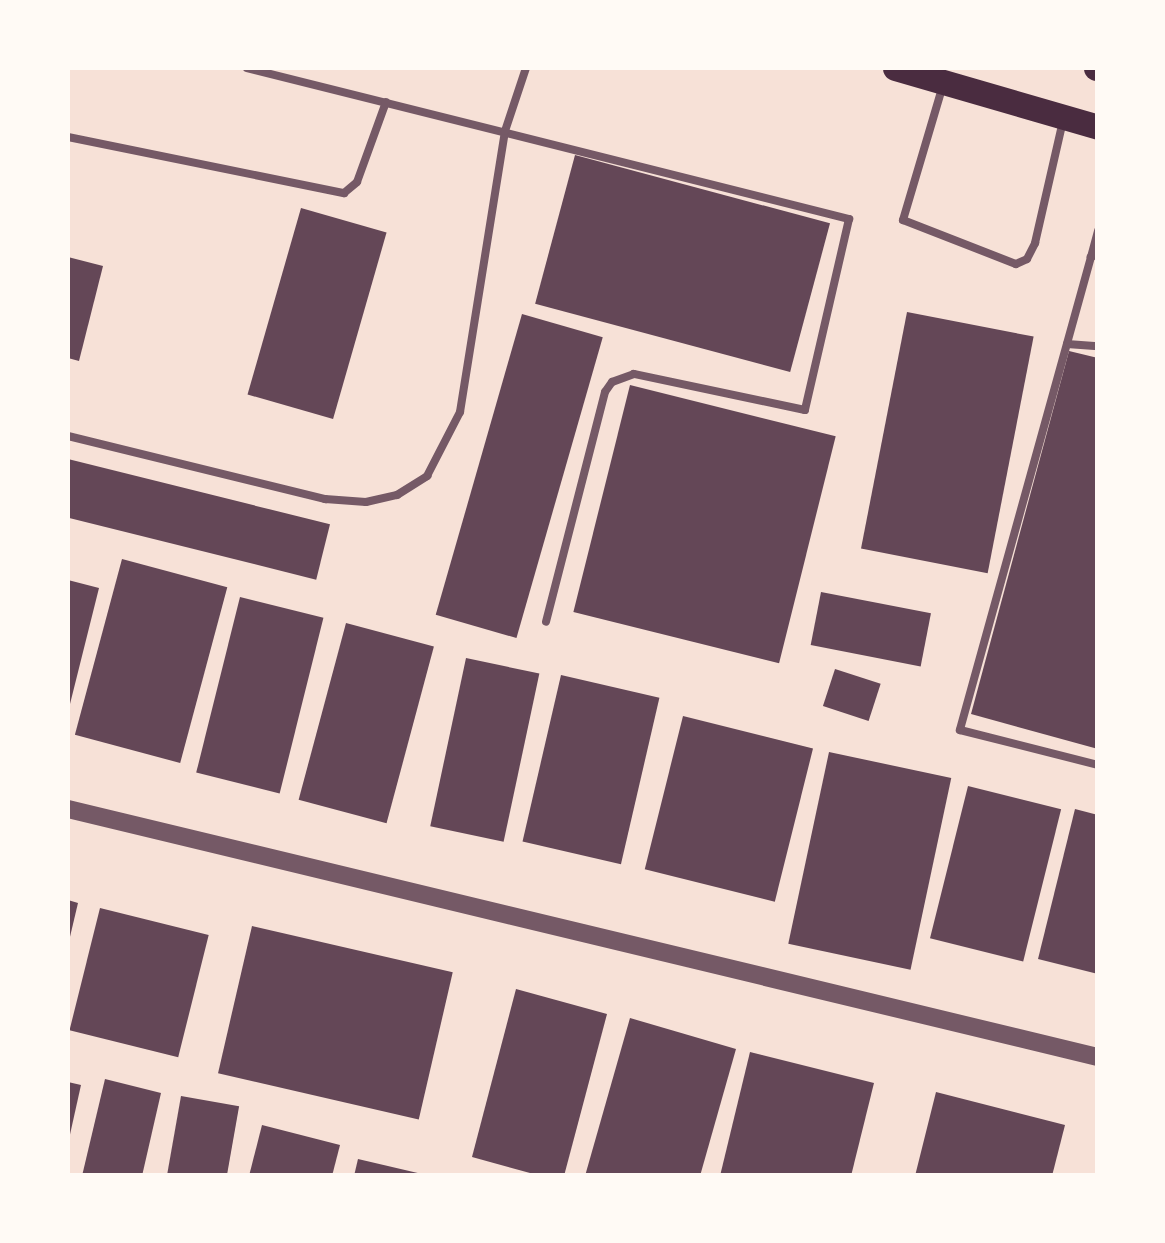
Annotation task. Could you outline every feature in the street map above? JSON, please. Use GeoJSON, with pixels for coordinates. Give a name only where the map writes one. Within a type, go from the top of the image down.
{"type":"FeatureCollection","features":[{"type":"Feature","properties":{"kind":"main road"},"geometry":{"type":"LineString","coordinates":[[895,68],[1098,127]]}},
{"type":"Feature","properties":{"kind":"street"},"geometry":{"type":"LineString","coordinates":[[68,809],[1098,1056]]}},
{"type":"Feature","properties":{"kind":"lane"},"geometry":{"type":"LineString","coordinates":[[247,68],[849,220],[805,410],[634,374],[612,382],[605,392],[546,622]]}},
{"type":"Feature","properties":{"kind":"lane"},"geometry":{"type":"LineString","coordinates":[[68,436],[325,498],[366,502],[397,495],[427,476],[460,412],[506,131],[526,68]]}},
{"type":"Feature","properties":{"kind":"lane"},"geometry":{"type":"LineString","coordinates":[[944,81],[904,220],[1016,264],[1027,259],[1034,243],[1064,118]]}},
{"type":"Feature","properties":{"kind":"lane"},"geometry":{"type":"LineString","coordinates":[[68,136],[344,193],[357,182],[386,102]]}},
{"type":"Feature","properties":{"kind":"lane"},"geometry":{"type":"LineString","coordinates":[[1098,232],[960,730],[1098,765]]}},
{"type":"Feature","properties":{"kind":"lane"},"geometry":{"type":"LineString","coordinates":[[1067,344],[1098,346]]}},
{"type":"Feature","properties":{"kind":"building"},"geometry":{"type":"Polygon","coordinates":[[[575,155],[830,223],[790,372],[535,304],[575,155]]]}},
{"type":"Feature","properties":{"kind":"building"},"geometry":{"type":"Polygon","coordinates":[[[301,208],[387,233],[333,419],[248,394],[301,208]]]}},
{"type":"Feature","properties":{"kind":"building"},"geometry":{"type":"Polygon","coordinates":[[[68,257],[103,266],[79,361],[68,358],[68,257]]]}},
{"type":"Feature","properties":{"kind":"building"},"geometry":{"type":"Polygon","coordinates":[[[907,312],[1034,337],[988,573],[861,549],[907,312]]]}},
{"type":"Feature","properties":{"kind":"building"},"geometry":{"type":"Polygon","coordinates":[[[522,314],[603,337],[516,638],[436,615],[522,314]]]}},
{"type":"Feature","properties":{"kind":"building"},"geometry":{"type":"Polygon","coordinates":[[[1069,351],[1098,358],[1098,749],[971,714],[1069,351]]]}},
{"type":"Feature","properties":{"kind":"building"},"geometry":{"type":"Polygon","coordinates":[[[630,385],[836,436],[779,663],[573,612],[630,385]]]}},
{"type":"Feature","properties":{"kind":"building"},"geometry":{"type":"Polygon","coordinates":[[[68,459],[330,524],[316,580],[68,518],[68,459]]]}},
{"type":"Feature","properties":{"kind":"building"},"geometry":{"type":"Polygon","coordinates":[[[122,559],[227,587],[180,763],[75,735],[122,559]]]}},
{"type":"Feature","properties":{"kind":"building"},"geometry":{"type":"Polygon","coordinates":[[[68,580],[99,588],[69,708],[68,707],[68,580]]]}},
{"type":"Feature","properties":{"kind":"building"},"geometry":{"type":"Polygon","coordinates":[[[821,592],[931,613],[921,666],[811,645],[821,592]]]}},
{"type":"Feature","properties":{"kind":"building"},"geometry":{"type":"Polygon","coordinates":[[[240,597],[323,618],[280,793],[196,773],[240,597]]]}},
{"type":"Feature","properties":{"kind":"building"},"geometry":{"type":"Polygon","coordinates":[[[346,623],[434,647],[387,823],[299,800],[346,623]]]}},
{"type":"Feature","properties":{"kind":"building"},"geometry":{"type":"Polygon","coordinates":[[[466,658],[539,674],[504,842],[430,826],[466,658]]]}},
{"type":"Feature","properties":{"kind":"building"},"geometry":{"type":"Polygon","coordinates":[[[835,669],[881,684],[869,721],[823,706],[835,669]]]}},
{"type":"Feature","properties":{"kind":"building"},"geometry":{"type":"Polygon","coordinates":[[[561,675],[659,698],[621,864],[523,842],[561,675]]]}},
{"type":"Feature","properties":{"kind":"building"},"geometry":{"type":"Polygon","coordinates":[[[683,716],[813,748],[775,902],[645,869],[683,716]]]}},
{"type":"Feature","properties":{"kind":"building"},"geometry":{"type":"Polygon","coordinates":[[[829,752],[951,778],[911,970],[788,944],[829,752]]]}},
{"type":"Feature","properties":{"kind":"building"},"geometry":{"type":"Polygon","coordinates":[[[968,786],[1061,809],[1023,962],[930,938],[968,786]]]}},
{"type":"Feature","properties":{"kind":"building"},"geometry":{"type":"Polygon","coordinates":[[[1075,809],[1098,815],[1098,974],[1038,959],[1075,809]]]}},
{"type":"Feature","properties":{"kind":"building"},"geometry":{"type":"Polygon","coordinates":[[[68,900],[78,903],[69,941],[68,941],[68,900]]]}},
{"type":"Feature","properties":{"kind":"building"},"geometry":{"type":"Polygon","coordinates":[[[100,908],[209,935],[178,1057],[70,1030],[100,908]]]}},
{"type":"Feature","properties":{"kind":"building"},"geometry":{"type":"Polygon","coordinates":[[[252,926],[453,972],[419,1119],[218,1073],[252,926]]]}},
{"type":"Feature","properties":{"kind":"building"},"geometry":{"type":"Polygon","coordinates":[[[516,989],[607,1014],[564,1176],[541,1176],[472,1157],[516,989]]]}},
{"type":"Feature","properties":{"kind":"building"},"geometry":{"type":"Polygon","coordinates":[[[630,1018],[736,1049],[700,1176],[585,1176],[630,1018]]]}},
{"type":"Feature","properties":{"kind":"building"},"geometry":{"type":"Polygon","coordinates":[[[750,1052],[874,1083],[851,1176],[720,1176],[750,1052]]]}},
{"type":"Feature","properties":{"kind":"building"},"geometry":{"type":"Polygon","coordinates":[[[105,1079],[161,1093],[142,1176],[82,1176],[105,1079]]]}},
{"type":"Feature","properties":{"kind":"building"},"geometry":{"type":"Polygon","coordinates":[[[68,1082],[81,1085],[69,1139],[68,1138],[68,1082]]]}},
{"type":"Feature","properties":{"kind":"building"},"geometry":{"type":"Polygon","coordinates":[[[936,1092],[1065,1125],[1052,1176],[915,1176],[936,1092]]]}},
{"type":"Feature","properties":{"kind":"building"},"geometry":{"type":"Polygon","coordinates":[[[181,1096],[239,1106],[227,1176],[167,1176],[181,1096]]]}},
{"type":"Feature","properties":{"kind":"building"},"geometry":{"type":"Polygon","coordinates":[[[262,1125],[340,1145],[332,1176],[249,1176],[262,1125]]]}},
{"type":"Feature","properties":{"kind":"building"},"geometry":{"type":"Polygon","coordinates":[[[358,1159],[422,1174],[422,1176],[354,1176],[358,1159]]]}}]}
